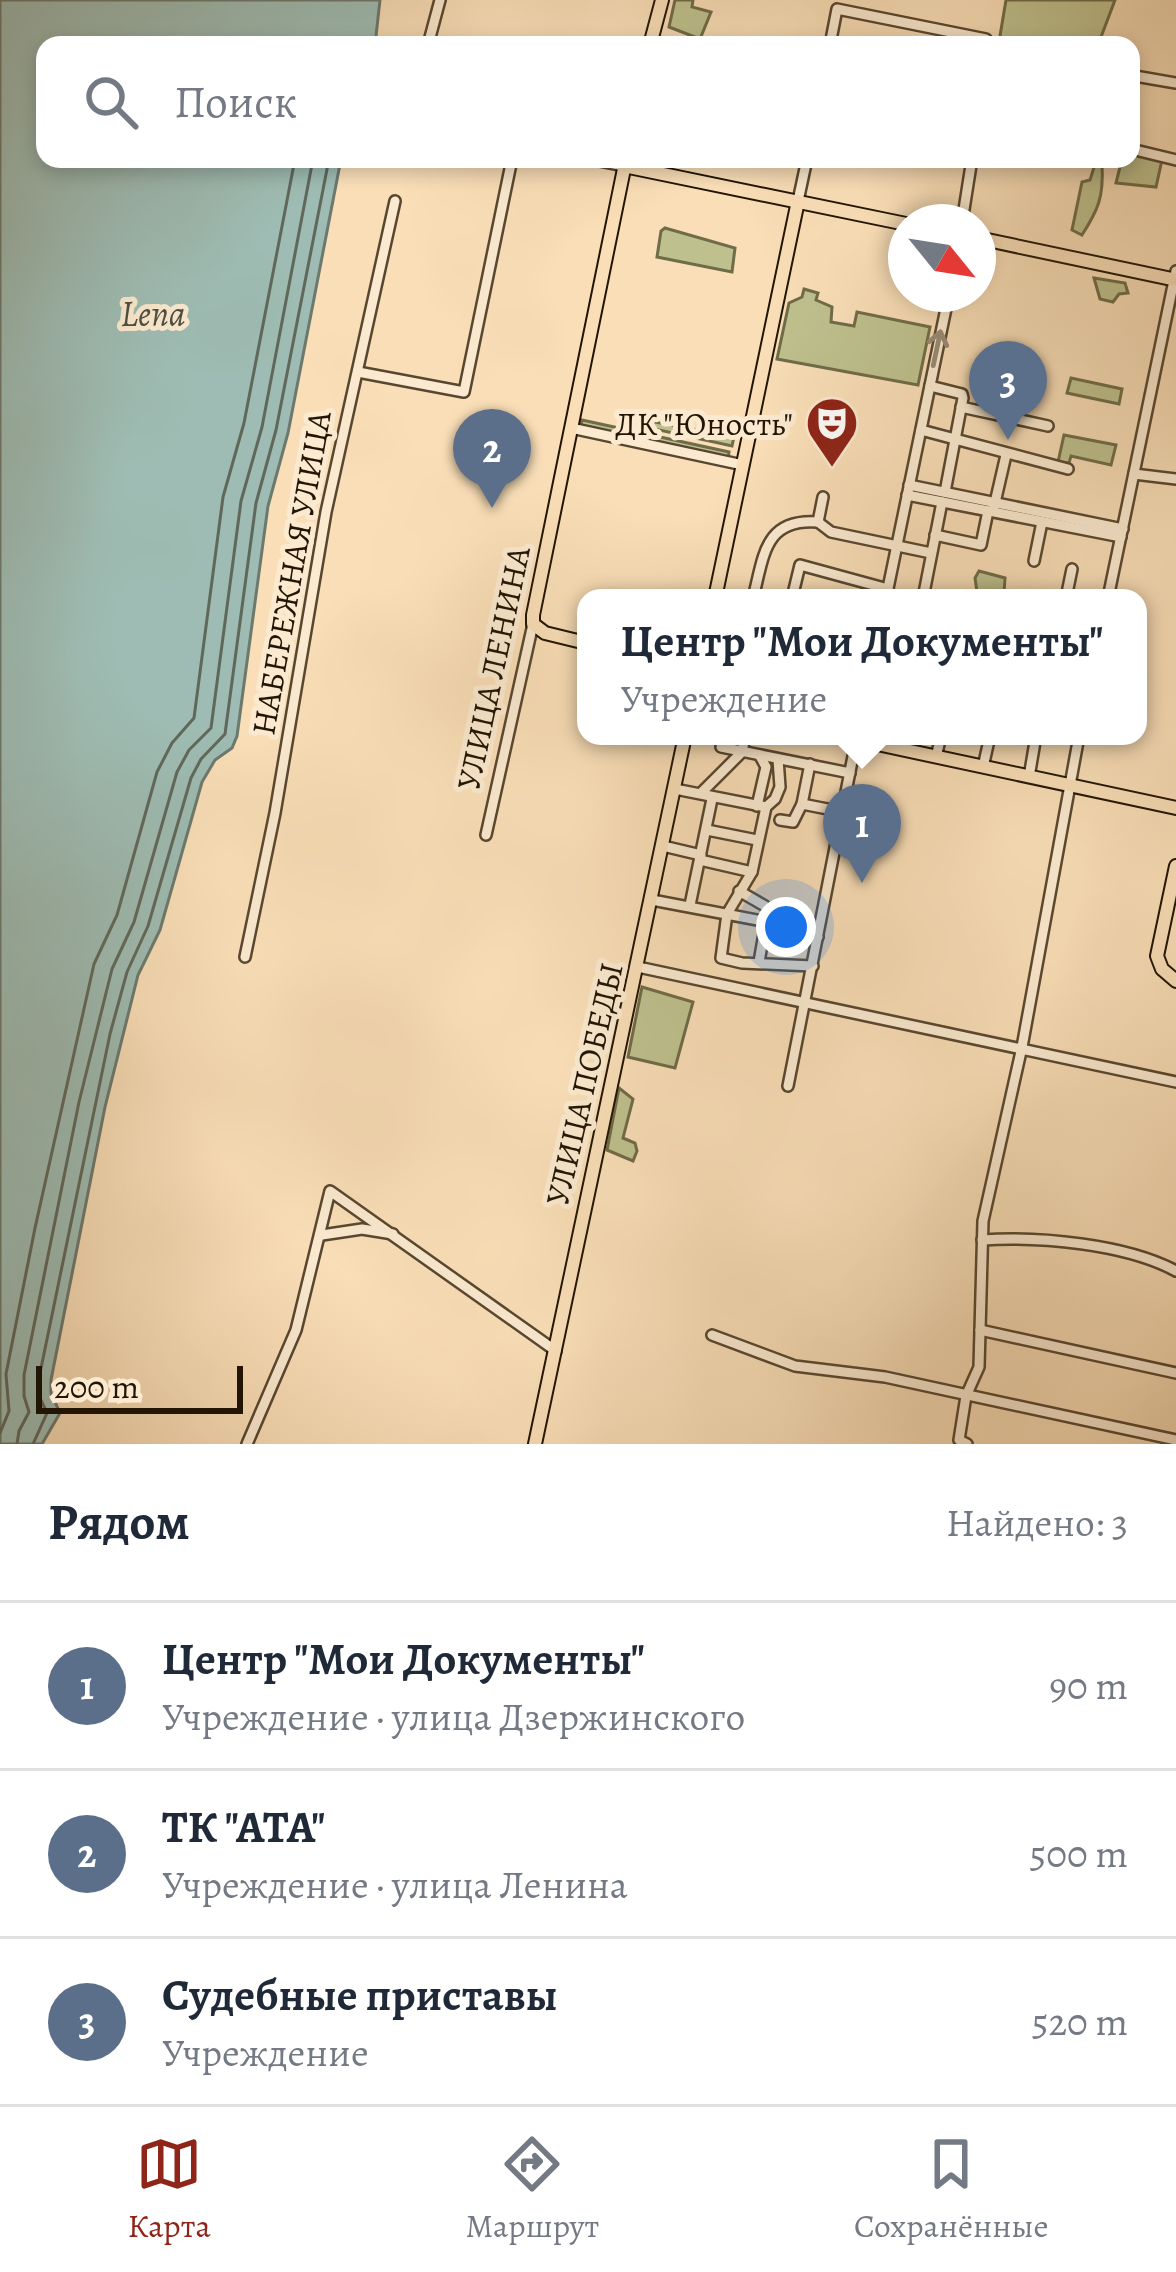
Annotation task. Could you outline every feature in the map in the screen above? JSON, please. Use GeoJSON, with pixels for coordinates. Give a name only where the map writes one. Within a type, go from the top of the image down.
{"type":"FeatureCollection","features":[{"type":"Feature","properties":{"kind":"main road"},"geometry":{"type":"LineString","coordinates":[[652,36],[662,0]]}},
{"type":"Feature","properties":{"kind":"main road","name":"УЛИЦА ЛЕНИНА"},"geometry":{"type":"LineString","coordinates":[[533,624],[624,168]]}},
{"type":"Feature","properties":{"kind":"main road"},"geometry":{"type":"LineString","coordinates":[[648,168],[888,220]]}},
{"type":"Feature","properties":{"kind":"main road"},"geometry":{"type":"LineString","coordinates":[[717,589],[798,201]]}},
{"type":"Feature","properties":{"kind":"main road"},"geometry":{"type":"LineString","coordinates":[[996,242],[1175,280]]}},
{"type":"Feature","properties":{"kind":"main road"},"geometry":{"type":"LineString","coordinates":[[533,624],[545,634],[577,641]]}},
{"type":"Feature","properties":{"kind":"main road","name":"УЛИЦА ПОБЕДЫ"},"geometry":{"type":"LineString","coordinates":[[536,1444],[622,1066],[684,745]]}},
{"type":"Feature","properties":{"kind":"main road"},"geometry":{"type":"LineString","coordinates":[[902,745],[936,757],[1176,808]]}},
{"type":"Feature","properties":{"kind":"main road"},"geometry":{"type":"LineString","coordinates":[[1176,866],[1157,947],[1159,962],[1176,981]]}},
{"type":"Feature","properties":{"kind":"street"},"geometry":{"type":"LineString","coordinates":[[430,36],[440,0]]}},
{"type":"Feature","properties":{"kind":"street"},"geometry":{"type":"LineString","coordinates":[[832,36],[837,9],[971,36]]}},
{"type":"Feature","properties":{"kind":"street"},"geometry":{"type":"LineString","coordinates":[[1140,77],[1176,83]]}},
{"type":"Feature","properties":{"kind":"street"},"geometry":{"type":"LineString","coordinates":[[1140,151],[1176,160]]}},
{"type":"Feature","properties":{"kind":"street"},"geometry":{"type":"LineString","coordinates":[[358,372],[464,392],[510,168]]}},
{"type":"Feature","properties":{"kind":"street"},"geometry":{"type":"LineString","coordinates":[[798,201],[805,168]]}},
{"type":"Feature","properties":{"kind":"street"},"geometry":{"type":"LineString","coordinates":[[965,204],[971,168]]}},
{"type":"Feature","properties":{"kind":"street","name":"НАБЕРЕЖНАЯ УЛИЦА"},"geometry":{"type":"LineString","coordinates":[[245,957],[279,795],[326,512],[395,201]]}},
{"type":"Feature","properties":{"kind":"street"},"geometry":{"type":"LineString","coordinates":[[1110,589],[1176,271]]}},
{"type":"Feature","properties":{"kind":"street"},"geometry":{"type":"LineString","coordinates":[[888,589],[945,312]]}},
{"type":"Feature","properties":{"kind":"street"},"geometry":{"type":"LineString","coordinates":[[924,589],[962,394],[930,386]]}},
{"type":"Feature","properties":{"kind":"street"},"geometry":{"type":"LineString","coordinates":[[961,407],[1048,426]]}},
{"type":"Feature","properties":{"kind":"street"},"geometry":{"type":"LineString","coordinates":[[571,428],[743,465]]}},
{"type":"Feature","properties":{"kind":"street"},"geometry":{"type":"LineString","coordinates":[[920,430],[1068,469]]}},
{"type":"Feature","properties":{"kind":"street"},"geometry":{"type":"LineString","coordinates":[[935,535],[981,545],[1006,455]]}},
{"type":"Feature","properties":{"kind":"street"},"geometry":{"type":"LineString","coordinates":[[1134,475],[1176,479]]}},
{"type":"Feature","properties":{"kind":"street"},"geometry":{"type":"LineString","coordinates":[[908,490],[1122,533]]}},
{"type":"Feature","properties":{"kind":"street"},"geometry":{"type":"LineString","coordinates":[[818,522],[823,497]]}},
{"type":"Feature","properties":{"kind":"street"},"geometry":{"type":"LineString","coordinates":[[992,508],[1042,522],[1122,533]]}},
{"type":"Feature","properties":{"kind":"street"},"geometry":{"type":"LineString","coordinates":[[755,589],[769,540],[778,530],[802,521],[818,522],[830,532],[931,554]]}},
{"type":"Feature","properties":{"kind":"street"},"geometry":{"type":"LineString","coordinates":[[1034,561],[1042,522]]}},
{"type":"Feature","properties":{"kind":"street"},"geometry":{"type":"LineString","coordinates":[[794,589],[800,566],[874,589]]}},
{"type":"Feature","properties":{"kind":"street"},"geometry":{"type":"LineString","coordinates":[[1068,589],[1072,569]]}},
{"type":"Feature","properties":{"kind":"street","name":"УЛИЦА ЛЕНИНА"},"geometry":{"type":"LineString","coordinates":[[485,836],[533,624]]}},
{"type":"Feature","properties":{"kind":"street"},"geometry":{"type":"LineString","coordinates":[[689,905],[707,830],[706,796],[743,745]]}},
{"type":"Feature","properties":{"kind":"street"},"geometry":{"type":"LineString","coordinates":[[788,1086],[856,745]]}},
{"type":"Feature","properties":{"kind":"street"},"geometry":{"type":"LineString","coordinates":[[936,757],[939,745]]}},
{"type":"Feature","properties":{"kind":"street"},"geometry":{"type":"LineString","coordinates":[[982,767],[988,745]]}},
{"type":"Feature","properties":{"kind":"street"},"geometry":{"type":"LineString","coordinates":[[1029,777],[1031,745]]}},
{"type":"Feature","properties":{"kind":"street"},"geometry":{"type":"LineString","coordinates":[[963,1442],[966,1396],[979,1367],[982,1240],[1077,745]]}},
{"type":"Feature","properties":{"kind":"street"},"geometry":{"type":"LineString","coordinates":[[721,748],[850,773]]}},
{"type":"Feature","properties":{"kind":"street"},"geometry":{"type":"LineString","coordinates":[[760,756],[766,767],[752,872],[727,914],[721,958],[813,966]]}},
{"type":"Feature","properties":{"kind":"street"},"geometry":{"type":"LineString","coordinates":[[675,789],[762,807],[775,799],[780,787],[778,759]]}},
{"type":"Feature","properties":{"kind":"street"},"geometry":{"type":"LineString","coordinates":[[780,820],[793,822],[810,764]]}},
{"type":"Feature","properties":{"kind":"street"},"geometry":{"type":"LineString","coordinates":[[802,804],[843,812]]}},
{"type":"Feature","properties":{"kind":"street"},"geometry":{"type":"LineString","coordinates":[[707,830],[757,840]]}},
{"type":"Feature","properties":{"kind":"street"},"geometry":{"type":"LineString","coordinates":[[663,846],[752,872]]}},
{"type":"Feature","properties":{"kind":"street"},"geometry":{"type":"LineString","coordinates":[[739,890],[765,906],[769,923],[759,962]]}},
{"type":"Feature","properties":{"kind":"street"},"geometry":{"type":"LineString","coordinates":[[652,900],[818,937]]}},
{"type":"Feature","properties":{"kind":"street"},"geometry":{"type":"LineString","coordinates":[[638,968],[1176,1082]]}},
{"type":"Feature","properties":{"kind":"street"},"geometry":{"type":"LineString","coordinates":[[247,1444],[296,1330],[330,1191],[556,1352]]}},
{"type":"Feature","properties":{"kind":"street"},"geometry":{"type":"LineString","coordinates":[[322,1235],[362,1229],[397,1235]]}},
{"type":"Feature","properties":{"kind":"street"},"geometry":{"type":"LineString","coordinates":[[982,1240],[1033,1236],[1102,1249],[1176,1271]]}},
{"type":"Feature","properties":{"kind":"street"},"geometry":{"type":"LineString","coordinates":[[980,1330],[1176,1372]]}},
{"type":"Feature","properties":{"kind":"street"},"geometry":{"type":"LineString","coordinates":[[712,1335],[795,1366],[885,1377],[1176,1440]]}},
{"type":"Feature","properties":{"kind":"green space"},"geometry":{"type":"Polygon","coordinates":[[[675,0],[693,0],[692,7],[711,12],[701,36],[669,27],[675,0]]]}},
{"type":"Feature","properties":{"kind":"green space"},"geometry":{"type":"Polygon","coordinates":[[[1006,0],[1115,0],[1101,36],[1000,36],[1006,0]]]}},
{"type":"Feature","properties":{"kind":"green space"},"geometry":{"type":"Polygon","coordinates":[[[1140,153],[1162,160],[1156,187],[1116,183],[1120,168],[1140,168],[1140,153]]]}},
{"type":"Feature","properties":{"kind":"green space"},"geometry":{"type":"Polygon","coordinates":[[[1094,168],[1102,168],[1099,202],[1082,235],[1072,230],[1082,182],[1090,180],[1094,168]]]}},
{"type":"Feature","properties":{"kind":"green space"},"geometry":{"type":"Polygon","coordinates":[[[665,228],[735,248],[732,272],[657,257],[665,228]]]}},
{"type":"Feature","properties":{"kind":"green space"},"geometry":{"type":"Polygon","coordinates":[[[1094,278],[1125,283],[1128,293],[1119,294],[1113,302],[1100,299],[1094,278]]]}},
{"type":"Feature","properties":{"kind":"green space"},"geometry":{"type":"Polygon","coordinates":[[[804,289],[818,293],[816,300],[832,307],[831,322],[854,326],[857,312],[930,327],[918,385],[777,359],[789,303],[802,297],[804,289]]]}},
{"type":"Feature","properties":{"kind":"green space"},"geometry":{"type":"Polygon","coordinates":[[[1071,378],[1122,389],[1119,404],[1067,393],[1071,378]]]}},
{"type":"Feature","properties":{"kind":"green space"},"geometry":{"type":"Polygon","coordinates":[[[629,417],[734,437],[732,446],[627,423],[629,417]]]}},
{"type":"Feature","properties":{"kind":"green space"},"geometry":{"type":"Polygon","coordinates":[[[582,420],[729,452],[728,460],[580,427],[582,420]]]}},
{"type":"Feature","properties":{"kind":"green space"},"geometry":{"type":"Polygon","coordinates":[[[1064,435],[1116,445],[1111,465],[1071,456],[1069,463],[1058,462],[1064,435]]]}},
{"type":"Feature","properties":{"kind":"green space"},"geometry":{"type":"Polygon","coordinates":[[[979,571],[1005,578],[1004,589],[977,589],[979,571]]]}},
{"type":"Feature","properties":{"kind":"green space"},"geometry":{"type":"Polygon","coordinates":[[[642,987],[693,1002],[675,1068],[628,1057],[642,987]]]}},
{"type":"Feature","properties":{"kind":"green space"},"geometry":{"type":"Polygon","coordinates":[[[619,1088],[633,1099],[623,1138],[635,1143],[633,1161],[607,1150],[619,1088]]]}},
{"type":"Feature","properties":{"kind":"water","name":"Lena"},"geometry":{"type":"Polygon","coordinates":[[[0,0],[380,0],[376,36],[36,36],[36,168],[339,168],[288,433],[268,506],[237,736],[202,782],[160,930],[138,975],[105,1107],[51,1380],[60,1413],[42,1444],[0,1444],[0,0]]]}},
{"type":"Feature","properties":{"kind":"place","name":"Судебные приставы"},"geometry":{"type":"Point","coordinates":[1008,440]}},
{"type":"Feature","properties":{"kind":"place","name":"ДК \"Юность\""},"geometry":{"type":"Point","coordinates":[832,469]}},
{"type":"Feature","properties":{"kind":"place","name":"ТК \"АТА\""},"geometry":{"type":"Point","coordinates":[492,508]}},
{"type":"Feature","properties":{"kind":"place","name":"Центр \"Мои Документы\""},"geometry":{"type":"Point","coordinates":[862,883]}}]}
